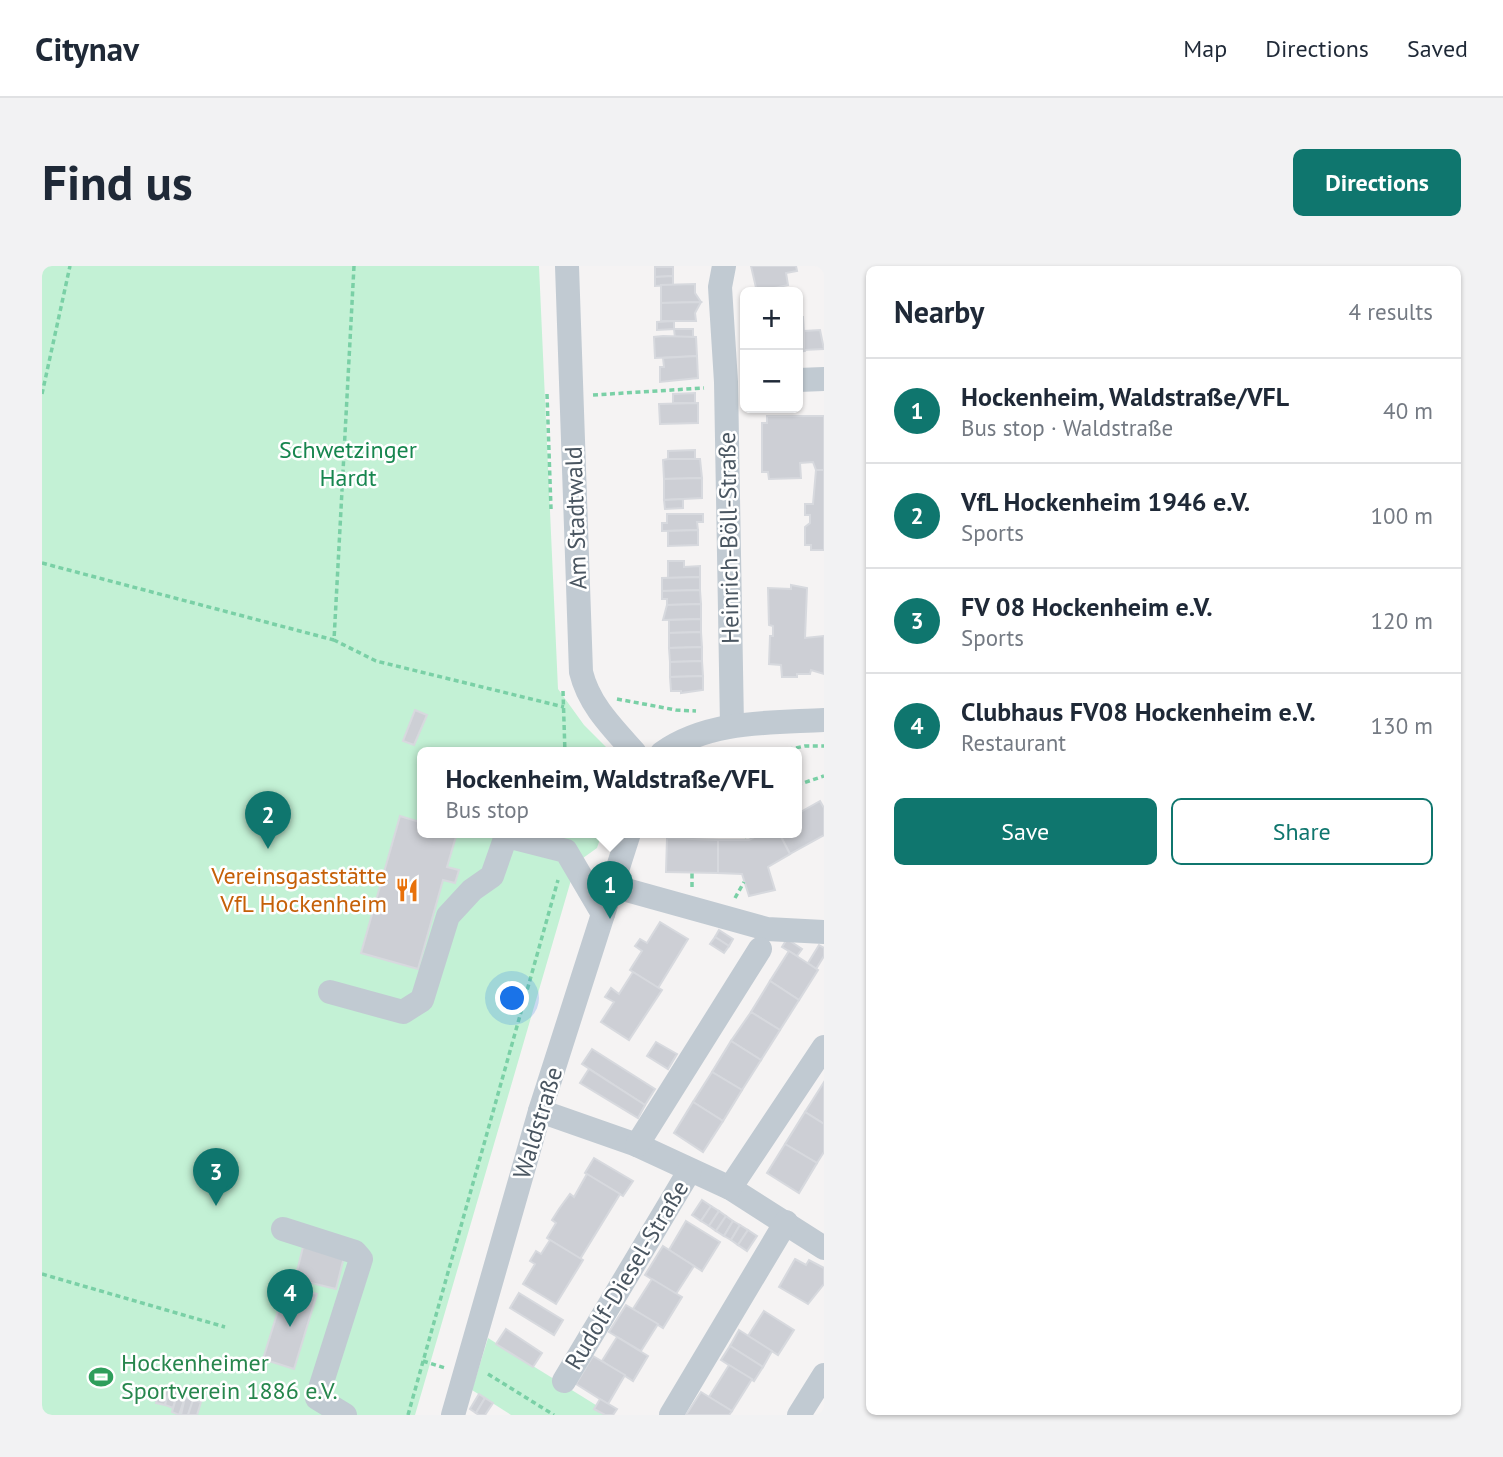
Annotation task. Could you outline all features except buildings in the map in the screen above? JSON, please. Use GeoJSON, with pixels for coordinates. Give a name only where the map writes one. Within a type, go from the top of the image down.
{"type":"FeatureCollection","features":[{"type":"Feature","properties":{"kind":"street","name":"Am Stadtwald"},"geometry":{"type":"LineString","coordinates":[[567,266],[581,672],[586,693],[593,705],[630,747]]}},
{"type":"Feature","properties":{"kind":"street","name":"Heinrich-Böll-Straße"},"geometry":{"type":"LineString","coordinates":[[724,266],[720,287],[735,381],[732,726]]}},
{"type":"Feature","properties":{"kind":"street"},"geometry":{"type":"LineString","coordinates":[[803,380],[824,379]]}},
{"type":"Feature","properties":{"kind":"street"},"geometry":{"type":"LineString","coordinates":[[671,747],[684,738],[732,726],[824,720]]}},
{"type":"Feature","properties":{"kind":"street"},"geometry":{"type":"LineString","coordinates":[[330,992],[403,1012],[422,1000],[449,916],[472,890],[492,876],[505,838]]}},
{"type":"Feature","properties":{"kind":"street"},"geometry":{"type":"LineString","coordinates":[[514,838],[566,851],[603,914]]}},
{"type":"Feature","properties":{"kind":"street","name":"Waldstraße"},"geometry":{"type":"LineString","coordinates":[[453,1415],[540,1111],[627,838]]}},
{"type":"Feature","properties":{"kind":"street"},"geometry":{"type":"LineString","coordinates":[[612,886],[767,929],[824,932]]}},
{"type":"Feature","properties":{"kind":"street"},"geometry":{"type":"LineString","coordinates":[[637,1145],[760,949]]}},
{"type":"Feature","properties":{"kind":"street","name":"Rudolf-Diesel-Straße"},"geometry":{"type":"LineString","coordinates":[[730,1188],[824,1047]]}},
{"type":"Feature","properties":{"kind":"street","name":"Rudolf-Diesel-Straße"},"geometry":{"type":"LineString","coordinates":[[540,1111],[637,1145],[730,1188],[823,1244]]}},
{"type":"Feature","properties":{"kind":"street","name":"Rudolf-Diesel-Straße"},"geometry":{"type":"LineString","coordinates":[[564,1381],[690,1170]]}},
{"type":"Feature","properties":{"kind":"street"},"geometry":{"type":"LineString","coordinates":[[671,1415],[786,1222]]}},
{"type":"Feature","properties":{"kind":"street"},"geometry":{"type":"LineString","coordinates":[[283,1229],[355,1252],[362,1259],[317,1398],[345,1415]]}},
{"type":"Feature","properties":{"kind":"street"},"geometry":{"type":"LineString","coordinates":[[799,1415],[824,1376]]}},
{"type":"Feature","properties":{"kind":"path"},"geometry":{"type":"LineString","coordinates":[[42,394],[70,266]]}},
{"type":"Feature","properties":{"kind":"path"},"geometry":{"type":"LineString","coordinates":[[334,640],[354,266]]}},
{"type":"Feature","properties":{"kind":"path"},"geometry":{"type":"LineString","coordinates":[[573,396],[711,388],[735,381]]}},
{"type":"Feature","properties":{"kind":"path"},"geometry":{"type":"LineString","coordinates":[[42,563],[334,640],[376,661],[564,707]]}},
{"type":"Feature","properties":{"kind":"path"},"geometry":{"type":"LineString","coordinates":[[802,749],[824,746]]}},
{"type":"Feature","properties":{"kind":"path"},"geometry":{"type":"LineString","coordinates":[[802,783],[824,776]]}},
{"type":"Feature","properties":{"kind":"path"},"geometry":{"type":"LineString","coordinates":[[408,1415],[566,851]]}},
{"type":"Feature","properties":{"kind":"path"},"geometry":{"type":"LineString","coordinates":[[42,1274],[225,1326]]}},
{"type":"Feature","properties":{"kind":"path"},"geometry":{"type":"LineString","coordinates":[[423,1361],[478,1378],[483,1371],[554,1415]]}},
{"type":"Feature","properties":{"kind":"green space","name":"Schwetzinger Hardt"},"geometry":{"type":"Polygon","coordinates":[[[42,266],[539,266],[558,689],[584,725],[606,747],[417,747],[417,838],[600,838],[597,848],[576,863],[415,1415],[42,1415],[42,266]]]}},
{"type":"Feature","properties":{"kind":"green space"},"geometry":{"type":"Polygon","coordinates":[[[488,1338],[612,1415],[511,1415],[472,1390],[488,1338]]]}},
{"type":"Feature","properties":{"kind":"place","name":"VfL Hockenheim 1946 e.V."},"geometry":{"type":"Point","coordinates":[268,849]}},
{"type":"Feature","properties":{"kind":"place","name":"Vereinsgaststätte VfL Hockenheim"},"geometry":{"type":"Point","coordinates":[407,890]}},
{"type":"Feature","properties":{"kind":"place","name":"Hockenheim, Waldstraße/VFL"},"geometry":{"type":"Point","coordinates":[610,919]}},
{"type":"Feature","properties":{"kind":"place","name":"FV 08 Hockenheim e.V."},"geometry":{"type":"Point","coordinates":[216,1206]}},
{"type":"Feature","properties":{"kind":"place","name":"Clubhaus FV08 Hockenheim e.V."},"geometry":{"type":"Point","coordinates":[290,1327]}},
{"type":"Feature","properties":{"kind":"place","name":"Hockenheimer Sportverein 1886 e.V."},"geometry":{"type":"Point","coordinates":[101,1377]}}]}
